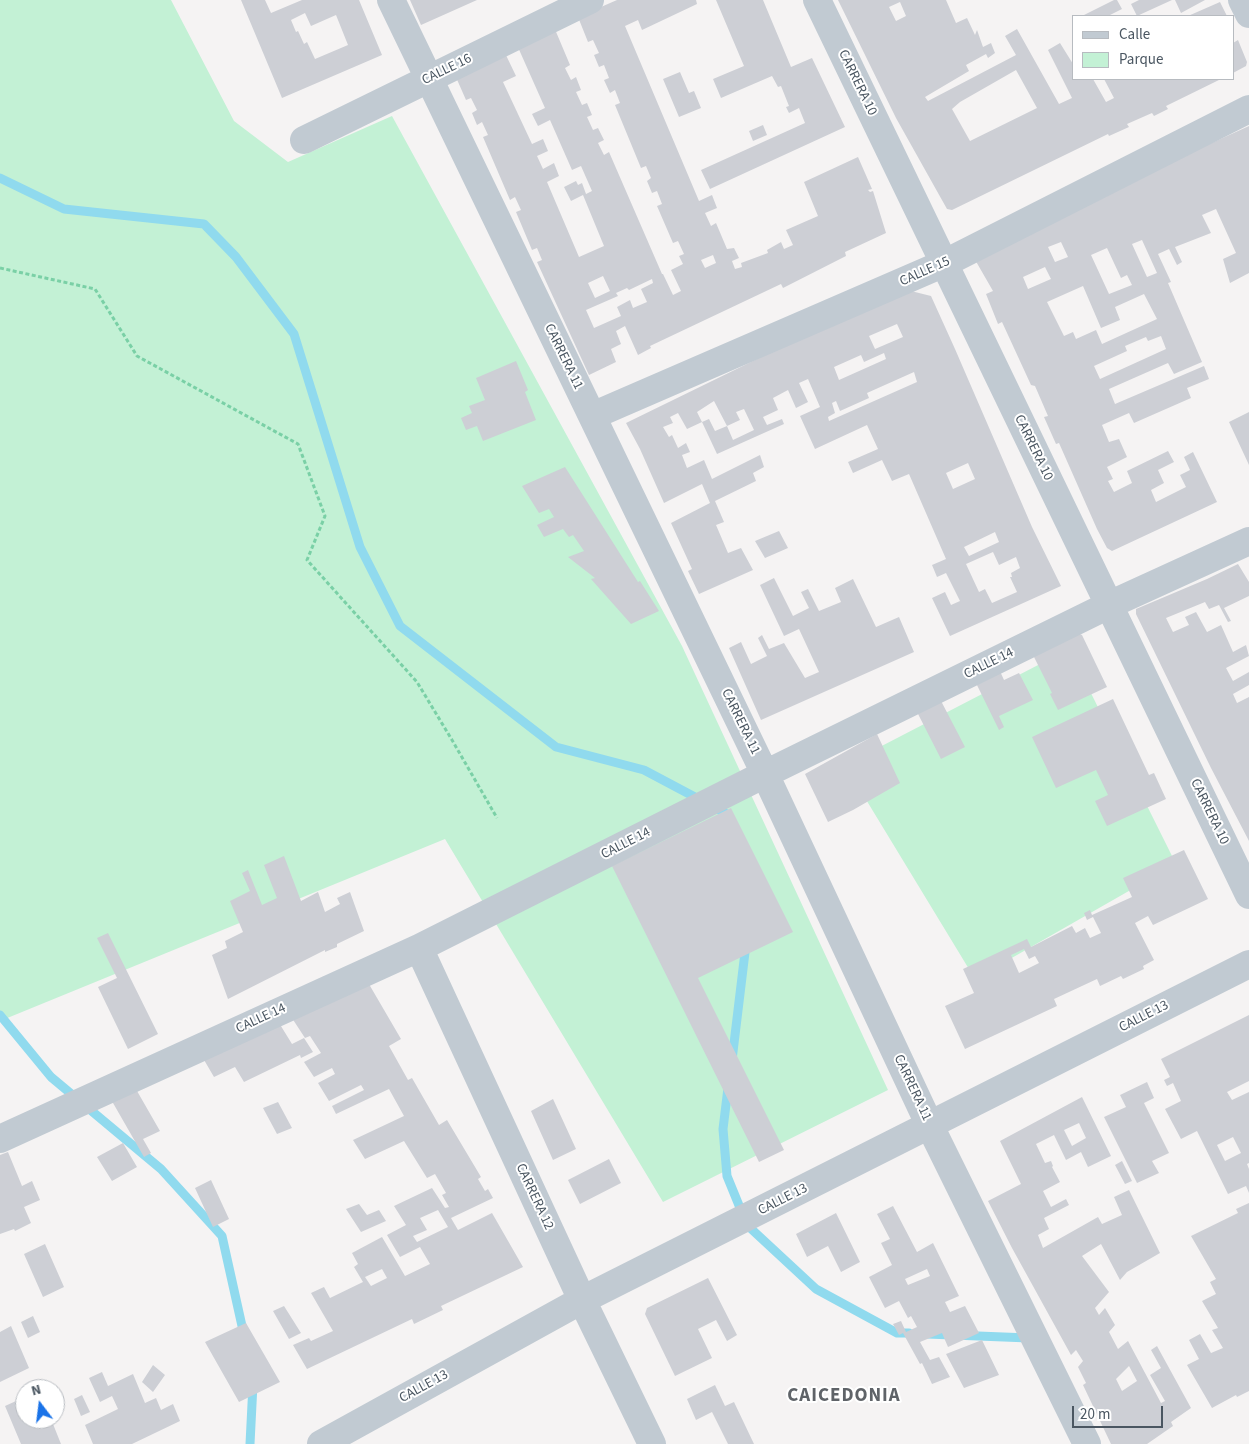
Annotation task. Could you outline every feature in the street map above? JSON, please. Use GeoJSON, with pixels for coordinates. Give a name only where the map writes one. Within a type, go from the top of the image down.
{"type":"FeatureCollection","features":[{"type":"Feature","properties":{"kind":"street","name":"CARRERA 11"},"geometry":{"type":"LineString","coordinates":[[391,0],[765,774],[930,1126],[1087,1444]]}},
{"type":"Feature","properties":{"kind":"street","name":"CALLE 16"},"geometry":{"type":"LineString","coordinates":[[304,140],[590,0]]}},
{"type":"Feature","properties":{"kind":"street","name":"CARRERA 10"},"geometry":{"type":"LineString","coordinates":[[817,0],[1249,895]]}},
{"type":"Feature","properties":{"kind":"street"},"geometry":{"type":"LineString","coordinates":[[1242,0],[1249,14]]}},
{"type":"Feature","properties":{"kind":"street","name":"CALLE 15"},"geometry":{"type":"LineString","coordinates":[[592,416],[944,264],[1249,108]]}},
{"type":"Feature","properties":{"kind":"street","name":"CALLE 14"},"geometry":{"type":"LineString","coordinates":[[0,1139],[419,948],[765,774],[1109,605],[1249,541]]}},
{"type":"Feature","properties":{"kind":"street","name":"CARRERA 12"},"geometry":{"type":"LineString","coordinates":[[419,948],[582,1300],[652,1444]]}},
{"type":"Feature","properties":{"kind":"street","name":"CALLE 13"},"geometry":{"type":"LineString","coordinates":[[321,1444],[582,1300],[1249,964]]}},
{"type":"Feature","properties":{"kind":"path"},"geometry":{"type":"LineString","coordinates":[[0,268],[95,289],[137,356],[298,444],[325,516],[307,560],[417,682],[497,818]]}},
{"type":"Feature","properties":{"kind":"green space"},"geometry":{"type":"Polygon","coordinates":[[[0,0],[171,0],[234,121],[288,162],[392,116],[682,646],[888,1090],[663,1202],[445,839],[0,1021],[0,0]]]}},
{"type":"Feature","properties":{"kind":"green space"},"geometry":{"type":"Polygon","coordinates":[[[1069,649],[1176,864],[975,979],[845,765],[1069,649]]]}},
{"type":"Feature","properties":{"kind":"building"},"geometry":{"type":"Polygon","coordinates":[[[241,0],[265,0],[271,13],[302,0],[359,0],[382,55],[282,98],[241,0]],[[305,13],[291,20],[304,44],[307,42],[315,59],[348,45],[336,15],[311,26],[305,13]]]}},
{"type":"Feature","properties":{"kind":"building"},"geometry":{"type":"Polygon","coordinates":[[[410,0],[477,0],[421,25],[410,0]]]}},
{"type":"Feature","properties":{"kind":"building"},"geometry":{"type":"Polygon","coordinates":[[[617,0],[696,0],[697,4],[642,30],[638,20],[625,26],[699,201],[712,195],[717,208],[705,213],[711,226],[716,223],[727,249],[734,248],[739,258],[732,261],[735,269],[742,267],[741,263],[768,253],[767,250],[781,242],[784,249],[793,245],[786,230],[818,216],[804,182],[858,157],[872,189],[868,190],[870,192],[873,191],[886,233],[845,252],[846,256],[783,288],[781,284],[650,346],[651,348],[638,355],[625,326],[616,331],[621,344],[611,349],[616,362],[589,375],[537,262],[542,260],[537,248],[532,250],[516,212],[521,210],[515,197],[510,200],[483,137],[488,135],[482,122],[477,125],[472,113],[477,110],[471,98],[466,100],[455,75],[504,51],[516,76],[503,82],[532,144],[543,139],[548,151],[537,156],[543,169],[554,163],[559,176],[547,182],[579,257],[604,246],[583,195],[571,201],[564,187],[576,181],[578,185],[582,183],[586,194],[592,191],[581,166],[572,170],[550,120],[538,126],[532,114],[545,108],[517,45],[554,27],[570,65],[565,68],[571,80],[576,77],[581,90],[576,92],[582,105],[587,103],[592,115],[587,117],[593,130],[598,128],[604,140],[598,143],[604,155],[609,152],[673,295],[681,291],[671,270],[683,264],[679,256],[684,254],[678,241],[673,243],[657,206],[662,204],[657,191],[652,193],[647,181],[651,178],[646,166],[641,168],[615,105],[620,103],[615,90],[610,93],[604,80],[609,78],[604,65],[599,67],[594,55],[599,53],[593,40],[588,42],[578,17],[617,0]],[[713,255],[701,260],[705,268],[716,263],[713,255]],[[603,276],[588,283],[595,298],[610,291],[603,276]],[[652,279],[629,290],[627,288],[616,293],[618,296],[586,310],[594,328],[621,316],[617,307],[630,300],[633,308],[647,302],[641,289],[653,283],[652,279]]]}},
{"type":"Feature","properties":{"kind":"building"},"geometry":{"type":"Polygon","coordinates":[[[716,0],[763,0],[791,67],[812,58],[845,127],[710,189],[701,170],[805,123],[799,108],[789,113],[786,107],[789,106],[781,86],[778,87],[772,76],[721,98],[713,79],[744,66],[716,0]]]}},
{"type":"Feature","properties":{"kind":"building"},"geometry":{"type":"Polygon","coordinates":[[[838,0],[946,0],[956,23],[967,18],[975,35],[977,30],[983,47],[991,43],[995,53],[988,58],[986,54],[966,65],[969,71],[925,97],[928,101],[1016,55],[1005,36],[1017,29],[1059,104],[1072,98],[1048,50],[1060,43],[1072,62],[1072,80],[1094,80],[1106,102],[1114,98],[1105,80],[1219,80],[1166,106],[1168,109],[1154,116],[1152,113],[1127,124],[1129,127],[1109,136],[1108,134],[952,210],[947,209],[896,118],[838,0]],[[900,2],[889,7],[896,21],[906,16],[900,2]],[[1016,70],[960,102],[952,109],[970,141],[1037,108],[1016,70]]]}},
{"type":"Feature","properties":{"kind":"building"},"geometry":{"type":"Polygon","coordinates":[[[1114,0],[1117,0],[1122,9],[1110,15],[1084,15],[1114,0]]]}},
{"type":"Feature","properties":{"kind":"building"},"geometry":{"type":"Polygon","coordinates":[[[1139,0],[1172,0],[1139,15],[1136,15],[1131,4],[1139,0]]]}},
{"type":"Feature","properties":{"kind":"building"},"geometry":{"type":"Polygon","coordinates":[[[1175,0],[1205,0],[1181,13],[1175,0]]]}},
{"type":"Feature","properties":{"kind":"building"},"geometry":{"type":"Polygon","coordinates":[[[1220,2],[1226,15],[1190,15],[1220,2]]]}},
{"type":"Feature","properties":{"kind":"building"},"geometry":{"type":"Polygon","coordinates":[[[1238,40],[1247,62],[1246,66],[1234,72],[1234,42],[1238,40]]]}},
{"type":"Feature","properties":{"kind":"building"},"geometry":{"type":"Polygon","coordinates":[[[680,72],[689,93],[694,91],[701,108],[679,117],[663,79],[680,72]]]}},
{"type":"Feature","properties":{"kind":"building"},"geometry":{"type":"Polygon","coordinates":[[[763,125],[767,135],[753,141],[749,131],[763,125]]]}},
{"type":"Feature","properties":{"kind":"building"},"geometry":{"type":"Polygon","coordinates":[[[1249,126],[1249,273],[1230,283],[1223,259],[1236,253],[1216,209],[1202,215],[1211,233],[1175,247],[1182,262],[1177,265],[1169,249],[1158,254],[1171,282],[1168,283],[1202,362],[1174,374],[1168,363],[1109,389],[1115,404],[1204,366],[1209,379],[1187,388],[1191,398],[1134,423],[1129,413],[1102,425],[1109,442],[1119,439],[1127,457],[1107,467],[1113,479],[1108,481],[1114,492],[1132,483],[1127,471],[1168,451],[1174,462],[1158,470],[1164,483],[1151,490],[1156,502],[1186,487],[1180,475],[1190,470],[1184,457],[1193,452],[1217,502],[1112,551],[1107,548],[1097,529],[1059,443],[1056,444],[1044,417],[1048,416],[1035,386],[1031,385],[1002,322],[998,324],[986,294],[993,291],[974,258],[1126,182],[1249,126]],[[1142,240],[1132,244],[1147,277],[1157,273],[1142,240]],[[1061,242],[1048,247],[1055,262],[1068,257],[1061,242]],[[1107,248],[1091,255],[1109,294],[1132,285],[1127,275],[1121,278],[1107,248]],[[1045,267],[1023,277],[1028,289],[1051,279],[1045,267]],[[1083,286],[1047,302],[1064,336],[1073,332],[1076,339],[1096,330],[1102,344],[1157,319],[1144,294],[1115,307],[1120,320],[1101,328],[1083,286]],[[1161,336],[1148,341],[1146,337],[1125,346],[1127,351],[1094,366],[1100,379],[1166,349],[1161,336]]]}},
{"type":"Feature","properties":{"kind":"building"},"geometry":{"type":"Polygon","coordinates":[[[907,290],[931,296],[1032,527],[1061,586],[950,636],[932,598],[945,592],[951,605],[960,601],[946,573],[937,577],[932,565],[946,559],[909,474],[892,481],[882,460],[853,473],[848,462],[878,449],[867,425],[815,449],[800,416],[820,407],[808,379],[799,383],[808,402],[796,408],[788,390],[773,398],[778,410],[763,417],[767,425],[782,419],[784,424],[717,454],[702,422],[687,429],[678,413],[670,417],[673,423],[663,427],[669,437],[672,435],[678,448],[686,443],[690,452],[682,455],[687,468],[704,460],[712,479],[760,455],[764,467],[753,473],[756,481],[715,501],[724,522],[716,525],[728,553],[741,548],[753,570],[699,594],[688,571],[692,569],[671,523],[710,503],[702,484],[664,503],[626,423],[755,360],[907,290]],[[897,324],[869,336],[875,349],[903,337],[897,324]],[[884,353],[864,362],[861,355],[834,367],[839,380],[886,359],[884,353]],[[914,372],[867,393],[869,398],[840,411],[836,401],[832,403],[835,413],[828,417],[829,421],[917,382],[914,372]],[[714,401],[697,412],[702,422],[709,419],[715,431],[727,426],[714,401]],[[744,409],[736,412],[740,420],[727,426],[733,440],[754,430],[744,409]],[[968,463],[946,473],[953,489],[975,479],[968,463]],[[995,532],[964,547],[969,556],[999,542],[995,532]],[[993,552],[966,564],[979,592],[985,589],[992,603],[1017,592],[1010,577],[1012,577],[1011,573],[1020,568],[1016,557],[999,565],[993,552]]]}},
{"type":"Feature","properties":{"kind":"building"},"geometry":{"type":"Polygon","coordinates":[[[516,361],[528,390],[525,392],[536,420],[483,441],[477,426],[466,430],[461,418],[472,413],[469,406],[485,400],[476,378],[516,361]]]}},
{"type":"Feature","properties":{"kind":"building"},"geometry":{"type":"Polygon","coordinates":[[[1249,412],[1249,465],[1229,422],[1249,412]]]}},
{"type":"Feature","properties":{"kind":"building"},"geometry":{"type":"Polygon","coordinates":[[[565,467],[638,582],[640,581],[659,611],[631,624],[591,579],[595,578],[568,557],[584,551],[573,535],[569,537],[563,529],[544,537],[537,525],[554,517],[549,509],[539,513],[522,486],[565,467]]]}},
{"type":"Feature","properties":{"kind":"building"},"geometry":{"type":"Polygon","coordinates":[[[779,531],[788,548],[765,558],[755,541],[779,531]]]}},
{"type":"Feature","properties":{"kind":"building"},"geometry":{"type":"Polygon","coordinates":[[[1238,564],[1249,582],[1249,596],[1224,608],[1231,621],[1228,622],[1219,605],[1209,609],[1205,602],[1166,618],[1173,632],[1189,625],[1185,617],[1196,612],[1207,632],[1221,625],[1233,652],[1246,645],[1249,656],[1226,668],[1233,681],[1249,672],[1249,685],[1233,694],[1237,703],[1249,697],[1249,841],[1136,614],[1136,609],[1238,564]]]}},
{"type":"Feature","properties":{"kind":"building"},"geometry":{"type":"Polygon","coordinates":[[[774,578],[793,616],[809,608],[801,592],[808,589],[819,611],[841,602],[835,588],[853,579],[876,627],[899,617],[914,652],[761,720],[729,648],[741,642],[751,664],[767,656],[758,638],[762,635],[769,649],[784,643],[805,678],[819,672],[799,629],[784,636],[760,585],[774,578]]]}},
{"type":"Feature","properties":{"kind":"building"},"geometry":{"type":"Polygon","coordinates":[[[1075,632],[1082,635],[1107,687],[1058,710],[1050,694],[1052,693],[1032,653],[1075,632]]]}},
{"type":"Feature","properties":{"kind":"building"},"geometry":{"type":"Polygon","coordinates":[[[999,669],[1004,680],[1019,673],[1033,700],[999,716],[1004,727],[999,730],[975,681],[999,669]]]}},
{"type":"Feature","properties":{"kind":"building"},"geometry":{"type":"Polygon","coordinates":[[[940,699],[965,747],[941,759],[917,712],[940,699]]]}},
{"type":"Feature","properties":{"kind":"building"},"geometry":{"type":"Polygon","coordinates":[[[1113,699],[1149,775],[1154,773],[1166,799],[1107,826],[1095,801],[1108,795],[1096,770],[1056,788],[1032,737],[1113,699]]]}},
{"type":"Feature","properties":{"kind":"building"},"geometry":{"type":"Polygon","coordinates":[[[877,734],[900,783],[828,822],[805,774],[877,734]]]}},
{"type":"Feature","properties":{"kind":"building"},"geometry":{"type":"Polygon","coordinates":[[[731,808],[793,932],[698,978],[784,1150],[759,1162],[612,866],[731,808]]]}},
{"type":"Feature","properties":{"kind":"building"},"geometry":{"type":"Polygon","coordinates":[[[1184,850],[1208,899],[1153,925],[1148,916],[1135,923],[1154,960],[1143,966],[1144,969],[1123,979],[1121,976],[1100,986],[1097,979],[1054,999],[1057,1006],[965,1049],[945,1006],[974,993],[963,969],[1027,939],[1031,947],[1072,926],[1076,933],[1085,928],[1090,938],[1101,933],[1093,917],[1087,920],[1084,913],[1090,910],[1092,915],[1132,897],[1123,878],[1184,850]],[[1024,949],[1011,955],[1019,973],[1039,963],[1035,956],[1029,959],[1024,949]]]}},
{"type":"Feature","properties":{"kind":"building"},"geometry":{"type":"Polygon","coordinates":[[[284,856],[301,901],[318,892],[325,912],[340,904],[337,898],[350,892],[364,931],[337,944],[337,947],[325,952],[325,950],[228,999],[212,955],[227,948],[225,941],[243,932],[230,901],[250,891],[242,873],[248,870],[262,905],[277,898],[264,865],[284,856]]]}},
{"type":"Feature","properties":{"kind":"building"},"geometry":{"type":"Polygon","coordinates":[[[108,933],[158,1034],[128,1049],[98,987],[117,978],[97,938],[108,933]]]}},
{"type":"Feature","properties":{"kind":"building"},"geometry":{"type":"Polygon","coordinates":[[[366,979],[401,1039],[389,1046],[408,1080],[412,1078],[439,1125],[447,1120],[481,1177],[478,1179],[485,1191],[488,1189],[493,1198],[451,1218],[458,1230],[492,1213],[523,1267],[441,1306],[443,1310],[414,1324],[412,1319],[307,1369],[293,1345],[309,1338],[311,1341],[333,1331],[311,1293],[324,1287],[330,1298],[363,1282],[354,1267],[358,1264],[352,1253],[382,1237],[405,1276],[430,1264],[420,1247],[400,1257],[387,1235],[406,1225],[394,1206],[432,1188],[445,1208],[449,1207],[442,1195],[446,1193],[435,1174],[427,1178],[404,1141],[365,1159],[353,1140],[404,1116],[389,1089],[336,1114],[332,1106],[364,1090],[361,1085],[329,1101],[318,1083],[335,1074],[332,1068],[314,1077],[304,1062],[321,1053],[310,1036],[305,1038],[288,1012],[366,979]],[[438,1210],[420,1218],[427,1230],[413,1236],[417,1242],[448,1227],[438,1210]],[[382,1269],[365,1277],[371,1286],[387,1278],[382,1269]]]}},
{"type":"Feature","properties":{"kind":"building"},"geometry":{"type":"Polygon","coordinates":[[[1249,1015],[1249,1081],[1227,1092],[1232,1100],[1249,1092],[1249,1163],[1247,1164],[1249,1169],[1249,1193],[1246,1186],[1228,1194],[1197,1131],[1181,1139],[1165,1109],[1181,1101],[1173,1083],[1167,1086],[1164,1080],[1170,1077],[1161,1059],[1249,1015]],[[1233,1137],[1217,1145],[1225,1161],[1241,1153],[1233,1137]]]}},
{"type":"Feature","properties":{"kind":"building"},"geometry":{"type":"Polygon","coordinates":[[[276,1018],[292,1044],[304,1038],[313,1052],[301,1058],[300,1055],[244,1082],[235,1067],[214,1077],[200,1053],[276,1018]]]}},
{"type":"Feature","properties":{"kind":"building"},"geometry":{"type":"Polygon","coordinates":[[[1147,1082],[1154,1098],[1144,1103],[1169,1153],[1152,1161],[1159,1173],[1137,1183],[1104,1117],[1126,1107],[1120,1095],[1147,1082]]]}},
{"type":"Feature","properties":{"kind":"building"},"geometry":{"type":"Polygon","coordinates":[[[133,1084],[160,1131],[143,1139],[151,1153],[144,1157],[109,1096],[133,1084]]]}},
{"type":"Feature","properties":{"kind":"building"},"geometry":{"type":"Polygon","coordinates":[[[1082,1097],[1111,1156],[1088,1167],[1081,1152],[1066,1160],[1054,1135],[1036,1144],[1045,1163],[1051,1161],[1060,1182],[1043,1191],[1051,1207],[1066,1199],[1069,1205],[1044,1218],[1049,1229],[1038,1235],[1043,1248],[1098,1217],[1102,1224],[1122,1215],[1114,1197],[1129,1190],[1160,1253],[1127,1272],[1120,1280],[1101,1244],[1082,1256],[1109,1292],[1095,1308],[1099,1315],[1105,1308],[1115,1325],[1109,1332],[1118,1349],[1128,1341],[1161,1403],[1165,1401],[1150,1375],[1161,1368],[1151,1350],[1157,1346],[1191,1408],[1171,1422],[1173,1426],[1147,1444],[1111,1444],[1083,1385],[1086,1383],[1078,1367],[1083,1361],[1076,1350],[1071,1355],[988,1201],[1021,1184],[1000,1141],[1082,1097]],[[1079,1123],[1064,1130],[1072,1146],[1086,1138],[1079,1123]],[[1129,1366],[1116,1379],[1122,1391],[1137,1381],[1129,1366]]]}},
{"type":"Feature","properties":{"kind":"building"},"geometry":{"type":"Polygon","coordinates":[[[553,1099],[576,1149],[553,1160],[531,1111],[553,1099]]]}},
{"type":"Feature","properties":{"kind":"building"},"geometry":{"type":"Polygon","coordinates":[[[278,1102],[292,1128],[277,1134],[263,1108],[278,1102]]]}},
{"type":"Feature","properties":{"kind":"building"},"geometry":{"type":"Polygon","coordinates":[[[123,1143],[137,1167],[112,1181],[97,1157],[123,1143]]]}},
{"type":"Feature","properties":{"kind":"building"},"geometry":{"type":"Polygon","coordinates":[[[8,1152],[22,1186],[32,1181],[40,1200],[24,1207],[31,1223],[15,1231],[14,1229],[0,1234],[0,1155],[8,1152]]]}},
{"type":"Feature","properties":{"kind":"building"},"geometry":{"type":"Polygon","coordinates":[[[609,1159],[621,1183],[580,1204],[568,1180],[609,1159]]]}},
{"type":"Feature","properties":{"kind":"building"},"geometry":{"type":"Polygon","coordinates":[[[1122,1161],[1132,1181],[1125,1184],[1115,1165],[1122,1161]]]}},
{"type":"Feature","properties":{"kind":"building"},"geometry":{"type":"Polygon","coordinates":[[[211,1180],[229,1219],[213,1227],[195,1188],[211,1180]]]}},
{"type":"Feature","properties":{"kind":"building"},"geometry":{"type":"Polygon","coordinates":[[[1249,1203],[1249,1391],[1237,1397],[1236,1395],[1212,1408],[1187,1365],[1199,1359],[1189,1340],[1200,1334],[1211,1353],[1223,1348],[1212,1330],[1218,1328],[1202,1301],[1216,1294],[1210,1282],[1216,1279],[1191,1236],[1238,1213],[1236,1209],[1249,1203]]]}},
{"type":"Feature","properties":{"kind":"building"},"geometry":{"type":"Polygon","coordinates":[[[359,1204],[367,1215],[379,1210],[386,1221],[361,1232],[346,1209],[359,1204]]]}},
{"type":"Feature","properties":{"kind":"building"},"geometry":{"type":"Polygon","coordinates":[[[893,1206],[917,1252],[933,1243],[959,1296],[945,1302],[950,1312],[965,1306],[979,1333],[948,1347],[942,1333],[920,1342],[930,1360],[939,1357],[950,1377],[932,1384],[922,1363],[920,1364],[903,1333],[899,1335],[893,1324],[901,1321],[906,1332],[917,1327],[911,1316],[908,1318],[899,1301],[885,1308],[869,1277],[892,1265],[881,1243],[890,1239],[877,1214],[893,1206]],[[927,1269],[905,1279],[908,1285],[930,1276],[927,1269]]]}},
{"type":"Feature","properties":{"kind":"building"},"geometry":{"type":"Polygon","coordinates":[[[836,1213],[860,1262],[841,1272],[828,1246],[807,1257],[796,1234],[836,1213]]]}},
{"type":"Feature","properties":{"kind":"building"},"geometry":{"type":"Polygon","coordinates":[[[45,1244],[64,1287],[43,1297],[24,1254],[45,1244]]]}},
{"type":"Feature","properties":{"kind":"building"},"geometry":{"type":"Polygon","coordinates":[[[708,1278],[737,1335],[727,1341],[716,1320],[698,1329],[712,1358],[675,1376],[645,1314],[647,1308],[708,1278]]]}},
{"type":"Feature","properties":{"kind":"building"},"geometry":{"type":"Polygon","coordinates":[[[284,1306],[301,1333],[289,1339],[273,1311],[284,1306]]]}},
{"type":"Feature","properties":{"kind":"building"},"geometry":{"type":"Polygon","coordinates":[[[33,1316],[40,1332],[28,1338],[21,1322],[33,1316]]]}},
{"type":"Feature","properties":{"kind":"building"},"geometry":{"type":"Polygon","coordinates":[[[246,1323],[280,1382],[239,1402],[205,1342],[246,1323]]]}},
{"type":"Feature","properties":{"kind":"building"},"geometry":{"type":"Polygon","coordinates":[[[11,1326],[29,1368],[0,1382],[0,1332],[11,1326]]]}},
{"type":"Feature","properties":{"kind":"building"},"geometry":{"type":"Polygon","coordinates":[[[982,1340],[999,1375],[964,1388],[946,1354],[982,1340]]]}},
{"type":"Feature","properties":{"kind":"building"},"geometry":{"type":"Polygon","coordinates":[[[153,1365],[165,1375],[153,1392],[142,1382],[153,1365]]]}},
{"type":"Feature","properties":{"kind":"building"},"geometry":{"type":"Polygon","coordinates":[[[102,1372],[108,1386],[133,1374],[145,1403],[156,1398],[161,1410],[173,1404],[180,1421],[132,1444],[93,1444],[85,1425],[118,1409],[112,1396],[100,1402],[89,1378],[102,1372]]]}},
{"type":"Feature","properties":{"kind":"building"},"geometry":{"type":"Polygon","coordinates":[[[715,1385],[725,1406],[734,1402],[754,1444],[728,1444],[712,1412],[696,1420],[687,1399],[715,1385]]]}},
{"type":"Feature","properties":{"kind":"building"},"geometry":{"type":"Polygon","coordinates":[[[82,1395],[90,1412],[81,1416],[74,1399],[82,1395]]]}},
{"type":"Feature","properties":{"kind":"building"},"geometry":{"type":"Polygon","coordinates":[[[15,1402],[15,1429],[55,1429],[61,1444],[21,1444],[5,1406],[15,1402]]]}},
{"type":"Feature","properties":{"kind":"waterway"},"geometry":{"type":"LineString","coordinates":[[0,178],[64,209],[204,224],[236,257],[294,334],[360,547],[400,626],[556,747],[644,770],[725,813],[729,821]]}},
{"type":"Feature","properties":{"kind":"waterway"},"geometry":{"type":"LineString","coordinates":[[732,1060],[746,944]]}},
{"type":"Feature","properties":{"kind":"waterway"},"geometry":{"type":"LineString","coordinates":[[0,1015],[51,1077],[161,1169],[222,1236],[244,1335]]}},
{"type":"Feature","properties":{"kind":"waterway"},"geometry":{"type":"LineString","coordinates":[[728,1088],[723,1129],[727,1176],[747,1225],[816,1289],[897,1333],[909,1333]]}},
{"type":"Feature","properties":{"kind":"waterway"},"geometry":{"type":"LineString","coordinates":[[927,1334],[1029,1338]]}},
{"type":"Feature","properties":{"kind":"waterway"},"geometry":{"type":"LineString","coordinates":[[250,1444],[253,1384]]}},
{"type":"Feature","properties":{"kind":"district","name":"CAICEDONIA"},"geometry":{"type":"Point","coordinates":[844,1397]}}]}
